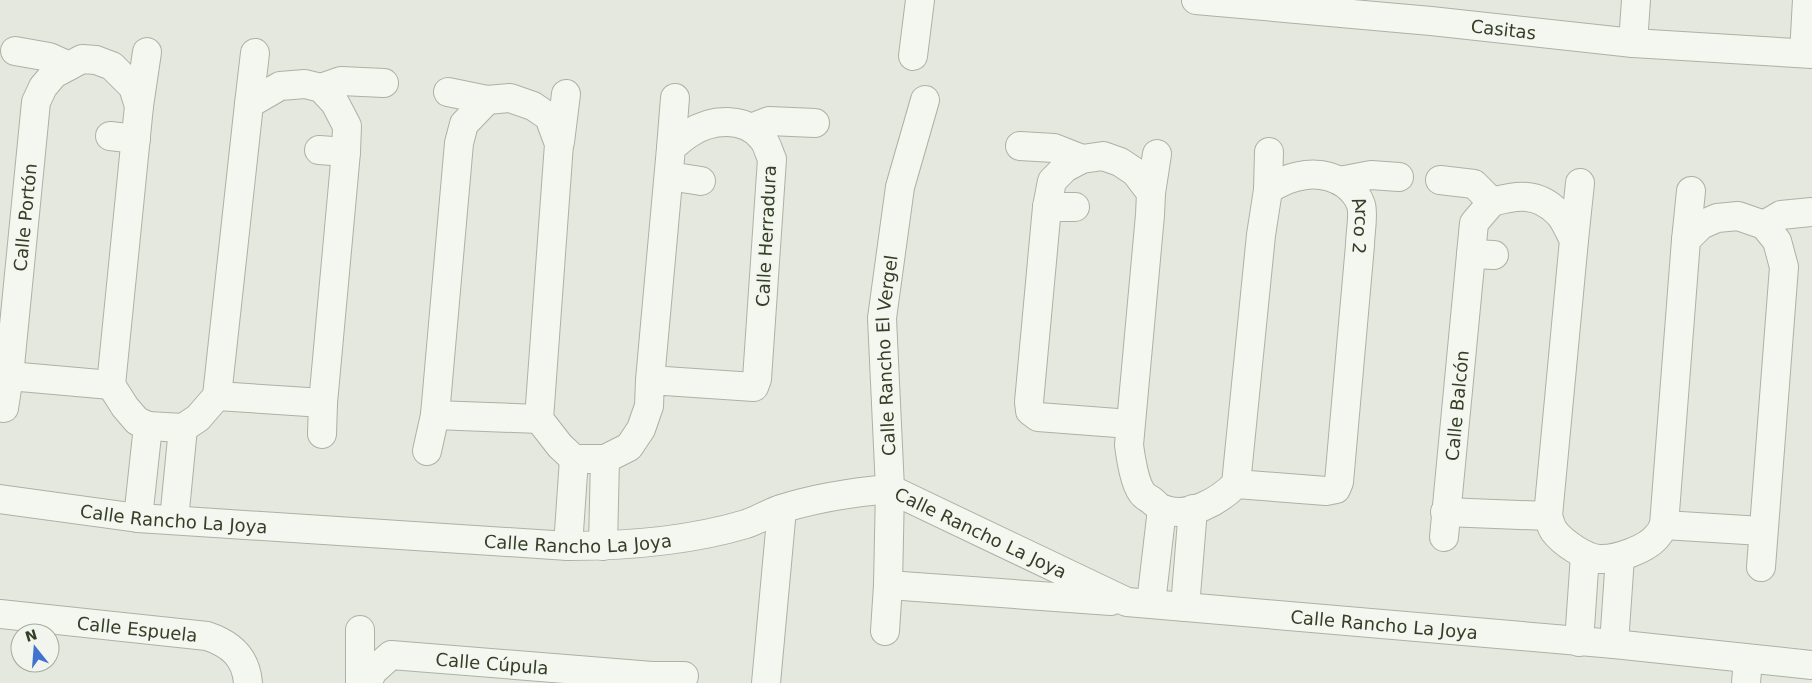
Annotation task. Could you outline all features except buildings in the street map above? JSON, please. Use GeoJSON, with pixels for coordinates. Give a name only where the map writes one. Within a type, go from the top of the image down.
{"type":"FeatureCollection","features":[{"type":"Feature","properties":{"kind":"street"},"geometry":{"type":"LineString","coordinates":[[913,56],[920,0]]}},
{"type":"Feature","properties":{"kind":"street","name":"Casitas"},"geometry":{"type":"LineString","coordinates":[[1196,0],[1432,11],[1633,43],[1808,54]]}},
{"type":"Feature","properties":{"kind":"street"},"geometry":{"type":"LineString","coordinates":[[1633,43],[1636,0]]}},
{"type":"Feature","properties":{"kind":"street"},"geometry":{"type":"LineString","coordinates":[[1807,0],[1808,54]]}},
{"type":"Feature","properties":{"kind":"street"},"geometry":{"type":"LineString","coordinates":[[15,51],[49,57],[69,66]]}},
{"type":"Feature","properties":{"kind":"street","name":"Calle Portón"},"geometry":{"type":"LineString","coordinates":[[111,386],[123,137],[139,106],[147,52]]}},
{"type":"Feature","properties":{"kind":"street"},"geometry":{"type":"LineString","coordinates":[[9,376],[111,386],[137,421],[148,426],[183,428],[198,418],[217,396],[253,145],[250,104],[255,53]]}},
{"type":"Feature","properties":{"kind":"street","name":"Calle Portón"},"geometry":{"type":"LineString","coordinates":[[4,408],[44,128],[36,102],[43,87],[54,74],[82,59],[96,60],[112,66],[133,87],[139,106]]}},
{"type":"Feature","properties":{"kind":"street"},"geometry":{"type":"LineString","coordinates":[[321,88],[341,81],[384,83]]}},
{"type":"Feature","properties":{"kind":"street"},"geometry":{"type":"LineString","coordinates":[[250,104],[280,86],[305,84],[321,88],[335,103],[347,126],[322,403],[322,434]]}},
{"type":"Feature","properties":{"kind":"street"},"geometry":{"type":"LineString","coordinates":[[448,92],[487,100],[510,98],[533,106],[548,117],[560,144]]}},
{"type":"Feature","properties":{"kind":"street"},"geometry":{"type":"LineString","coordinates":[[566,94],[560,144],[547,172],[539,419],[560,446],[574,459],[605,459],[629,446],[641,429],[649,406],[675,98]]}},
{"type":"Feature","properties":{"kind":"street"},"geometry":{"type":"LineString","coordinates":[[427,451],[435,415],[467,167],[459,143],[464,124],[487,100]]}},
{"type":"Feature","properties":{"kind":"street","name":"Calle Rancho El Vergel"},"geometry":{"type":"LineString","coordinates":[[884,631],[888,585],[890,489],[882,318],[900,187],[925,100]]}},
{"type":"Feature","properties":{"kind":"street"},"geometry":{"type":"LineString","coordinates":[[671,148],[690,132],[730,121],[751,128],[769,121],[815,122]]}},
{"type":"Feature","properties":{"kind":"street","name":"Calle Herradura"},"geometry":{"type":"LineString","coordinates":[[650,380],[754,387],[757,379],[759,184],[772,160],[763,138],[751,128]]}},
{"type":"Feature","properties":{"kind":"street"},"geometry":{"type":"LineString","coordinates":[[1020,146],[1054,148],[1082,159]]}},
{"type":"Feature","properties":{"kind":"street"},"geometry":{"type":"LineString","coordinates":[[319,150],[346,152]]}},
{"type":"Feature","properties":{"kind":"street"},"geometry":{"type":"LineString","coordinates":[[1157,154],[1143,207],[1129,445],[1134,473],[1142,493],[1162,509],[1174,512],[1193,509],[1214,502],[1236,484],[1272,236],[1268,190],[1269,152]]}},
{"type":"Feature","properties":{"kind":"street"},"geometry":{"type":"LineString","coordinates":[[1130,424],[1038,417],[1030,411],[1029,402],[1047,207],[1052,181],[1065,168],[1082,159],[1103,156],[1120,162],[1135,172],[1143,207]]}},
{"type":"Feature","properties":{"kind":"street","name":"Arco 2"},"geometry":{"type":"LineString","coordinates":[[1236,484],[1326,491],[1336,489],[1339,482],[1348,243],[1361,206],[1354,191],[1340,181],[1318,173],[1296,176],[1268,190]]}},
{"type":"Feature","properties":{"kind":"street"},"geometry":{"type":"LineString","coordinates":[[1340,181],[1371,175],[1399,177]]}},
{"type":"Feature","properties":{"kind":"street"},"geometry":{"type":"LineString","coordinates":[[668,176],[701,181]]}},
{"type":"Feature","properties":{"kind":"street"},"geometry":{"type":"LineString","coordinates":[[1440,180],[1474,184],[1492,202],[1526,196],[1542,201],[1559,213],[1565,254]]}},
{"type":"Feature","properties":{"kind":"street"},"geometry":{"type":"LineString","coordinates":[[1580,183],[1565,254],[1548,516],[1554,530],[1585,555],[1599,559],[1620,557],[1641,548],[1658,536],[1664,525],[1694,275],[1686,240],[1690,191]]}},
{"type":"Feature","properties":{"kind":"street","name":"Calle Balcón"},"geometry":{"type":"LineString","coordinates":[[1492,202],[1474,223],[1482,254],[1444,524],[1548,516]]}},
{"type":"Feature","properties":{"kind":"street"},"geometry":{"type":"LineString","coordinates":[[1047,207],[1075,207]]}},
{"type":"Feature","properties":{"kind":"street"},"geometry":{"type":"LineString","coordinates":[[1764,225],[1781,214],[1812,212]]}},
{"type":"Feature","properties":{"kind":"street"},"geometry":{"type":"LineString","coordinates":[[1686,240],[1700,225],[1717,218],[1738,216],[1764,225],[1777,241],[1784,266],[1771,284],[1761,567]]}},
{"type":"Feature","properties":{"kind":"street"},"geometry":{"type":"LineString","coordinates":[[217,396],[322,403]]}},
{"type":"Feature","properties":{"kind":"street"},"geometry":{"type":"LineString","coordinates":[[435,415],[539,419]]}},
{"type":"Feature","properties":{"kind":"street"},"geometry":{"type":"LineString","coordinates":[[138,518],[148,426]]}},
{"type":"Feature","properties":{"kind":"street"},"geometry":{"type":"LineString","coordinates":[[174,520],[183,428]]}},
{"type":"Feature","properties":{"kind":"street"},"geometry":{"type":"LineString","coordinates":[[568,546],[574,459]]}},
{"type":"Feature","properties":{"kind":"street"},"geometry":{"type":"LineString","coordinates":[[603,546],[605,459]]}},
{"type":"Feature","properties":{"kind":"street","name":"Calle Rancho La Joya"},"geometry":{"type":"LineString","coordinates":[[0,499],[138,518],[568,546],[603,546],[688,537],[746,524],[782,509],[853,492],[890,489],[1139,603],[1614,644],[1747,671],[1812,665]]}},
{"type":"Feature","properties":{"kind":"street"},"geometry":{"type":"LineString","coordinates":[[766,683],[782,509]]}},
{"type":"Feature","properties":{"kind":"street"},"geometry":{"type":"LineString","coordinates":[[888,585],[1139,603],[1162,509]]}},
{"type":"Feature","properties":{"kind":"street"},"geometry":{"type":"LineString","coordinates":[[1185,606],[1193,509]]}},
{"type":"Feature","properties":{"kind":"street"},"geometry":{"type":"LineString","coordinates":[[1664,525],[1762,531]]}},
{"type":"Feature","properties":{"kind":"street"},"geometry":{"type":"LineString","coordinates":[[1579,642],[1585,555]]}},
{"type":"Feature","properties":{"kind":"street"},"geometry":{"type":"LineString","coordinates":[[1614,644],[1620,557]]}},
{"type":"Feature","properties":{"kind":"street","name":"Calle Espuela"},"geometry":{"type":"LineString","coordinates":[[0,614],[190,643],[207,636],[230,646],[242,661],[248,675],[248,683]]}},
{"type":"Feature","properties":{"kind":"street"},"geometry":{"type":"LineString","coordinates":[[360,630],[360,683]]}},
{"type":"Feature","properties":{"kind":"street","name":"Calle Cúpula"},"geometry":{"type":"LineString","coordinates":[[367,683],[373,671],[392,655],[424,668],[651,679],[684,676]]}}]}
